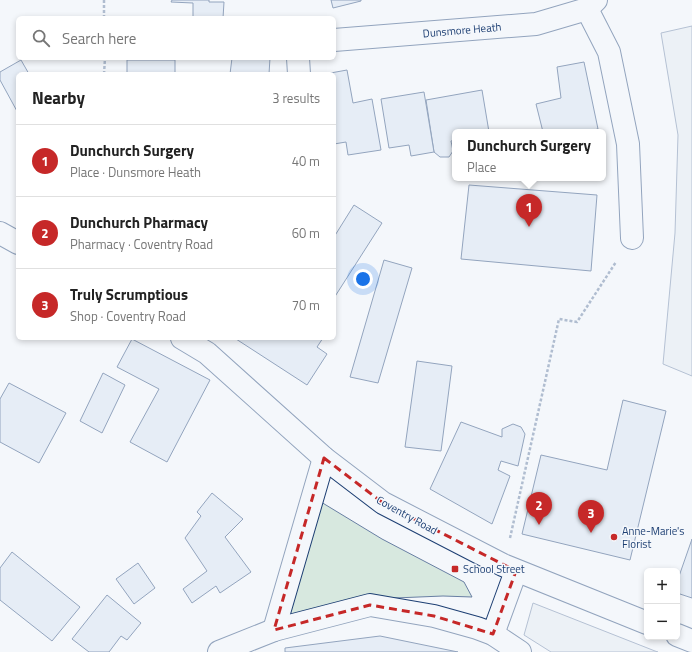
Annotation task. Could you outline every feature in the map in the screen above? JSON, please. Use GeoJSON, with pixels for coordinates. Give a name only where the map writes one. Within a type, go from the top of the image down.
{"type":"FeatureCollection","features":[{"type":"Feature","properties":{"kind":"street","name":"Dunsmore Heath"},"geometry":{"type":"LineString","coordinates":[[336,40],[536,24],[591,4],[609,52],[628,144],[632,238]]}},
{"type":"Feature","properties":{"kind":"street"},"geometry":{"type":"LineString","coordinates":[[298,60],[299,72]]}},
{"type":"Feature","properties":{"kind":"street"},"geometry":{"type":"LineString","coordinates":[[0,233],[16,242]]}},
{"type":"Feature","properties":{"kind":"street","name":"Coventry Road"},"geometry":{"type":"LineString","coordinates":[[185,340],[207,353],[324,458],[382,504],[510,568],[644,622]]}},
{"type":"Feature","properties":{"kind":"street"},"geometry":{"type":"LineString","coordinates":[[274,630],[324,458]]}},
{"type":"Feature","properties":{"kind":"street"},"geometry":{"type":"LineString","coordinates":[[493,634],[510,568]]}},
{"type":"Feature","properties":{"kind":"street"},"geometry":{"type":"LineString","coordinates":[[219,652],[274,630],[370,605],[434,616],[477,628],[493,634],[520,652]]}},
{"type":"Feature","properties":{"kind":"street"},"geometry":{"type":"LineString","coordinates":[[680,636],[692,640]]}},
{"type":"Feature","properties":{"kind":"path"},"geometry":{"type":"LineString","coordinates":[[104,0],[104,16]]}},
{"type":"Feature","properties":{"kind":"path"},"geometry":{"type":"LineString","coordinates":[[104,72],[105,60]]}},
{"type":"Feature","properties":{"kind":"path"},"geometry":{"type":"LineString","coordinates":[[510,568],[559,319],[578,322],[632,238]]}},
{"type":"Feature","properties":{"kind":"highlighted area"},"geometry":{"type":"Polygon","coordinates":[[[324,458],[383,503],[516,571],[493,634],[434,616],[370,605],[274,630],[324,458]]]}},
{"type":"Feature","properties":{"kind":"shaded area"},"geometry":{"type":"Polygon","coordinates":[[[692,26],[692,376],[663,364],[675,233],[678,135],[661,33],[692,26]]]}},
{"type":"Feature","properties":{"kind":"shaded area"},"geometry":{"type":"Polygon","coordinates":[[[321,502],[382,539],[464,582],[472,597],[443,596],[370,599],[283,620],[321,502]]]}},
{"type":"Feature","properties":{"kind":"shaded area"},"geometry":{"type":"Polygon","coordinates":[[[533,603],[658,652],[551,652],[524,635],[533,603]]]}},
{"type":"Feature","properties":{"kind":"building"},"geometry":{"type":"Polygon","coordinates":[[[172,0],[209,0],[209,2],[224,2],[223,16],[193,16],[193,3],[171,2],[172,0]]]}},
{"type":"Feature","properties":{"kind":"building"},"geometry":{"type":"Polygon","coordinates":[[[331,0],[361,0],[361,1],[333,8],[331,0]]]}},
{"type":"Feature","properties":{"kind":"building"},"geometry":{"type":"Polygon","coordinates":[[[21,60],[28,72],[16,72],[16,109],[0,80],[0,72],[21,60]]]}},
{"type":"Feature","properties":{"kind":"building"},"geometry":{"type":"Polygon","coordinates":[[[127,60],[175,60],[175,72],[127,72],[127,60]]]}},
{"type":"Feature","properties":{"kind":"building"},"geometry":{"type":"Polygon","coordinates":[[[232,60],[270,60],[269,72],[230,72],[232,60]]]}},
{"type":"Feature","properties":{"kind":"building"},"geometry":{"type":"Polygon","coordinates":[[[584,62],[598,129],[542,129],[536,104],[561,98],[557,67],[584,62]]]}},
{"type":"Feature","properties":{"kind":"building"},"geometry":{"type":"Polygon","coordinates":[[[347,70],[353,103],[372,99],[381,150],[348,155],[346,142],[336,144],[336,72],[347,70]]]}},
{"type":"Feature","properties":{"kind":"building"},"geometry":{"type":"Polygon","coordinates":[[[482,90],[488,129],[452,129],[452,152],[449,157],[440,157],[434,152],[426,100],[482,90]]]}},
{"type":"Feature","properties":{"kind":"building"},"geometry":{"type":"Polygon","coordinates":[[[424,92],[434,152],[411,156],[409,145],[389,148],[381,99],[424,92]]]}},
{"type":"Feature","properties":{"kind":"building"},"geometry":{"type":"Polygon","coordinates":[[[469,185],[597,195],[591,271],[461,259],[469,185]]]}},
{"type":"Feature","properties":{"kind":"building"},"geometry":{"type":"Polygon","coordinates":[[[354,205],[382,223],[336,295],[336,234],[354,205]]]}},
{"type":"Feature","properties":{"kind":"building"},"geometry":{"type":"Polygon","coordinates":[[[384,260],[412,268],[378,383],[350,377],[384,260]]]}},
{"type":"Feature","properties":{"kind":"building"},"geometry":{"type":"Polygon","coordinates":[[[131,340],[134,340],[210,380],[167,462],[130,442],[159,389],[117,367],[131,340]]]}},
{"type":"Feature","properties":{"kind":"building"},"geometry":{"type":"Polygon","coordinates":[[[238,340],[322,340],[317,347],[327,354],[307,385],[238,340]]]}},
{"type":"Feature","properties":{"kind":"building"},"geometry":{"type":"Polygon","coordinates":[[[417,361],[452,366],[441,451],[405,447],[417,361]]]}},
{"type":"Feature","properties":{"kind":"building"},"geometry":{"type":"Polygon","coordinates":[[[103,373],[125,385],[102,433],[80,421],[103,373]]]}},
{"type":"Feature","properties":{"kind":"building"},"geometry":{"type":"Polygon","coordinates":[[[9,383],[66,413],[39,463],[0,442],[0,399],[9,383]]]}},
{"type":"Feature","properties":{"kind":"building"},"geometry":{"type":"Polygon","coordinates":[[[623,400],[666,411],[630,560],[522,534],[541,455],[607,470],[623,400]]]}},
{"type":"Feature","properties":{"kind":"building"},"geometry":{"type":"Polygon","coordinates":[[[461,422],[502,437],[502,429],[513,424],[521,427],[525,434],[518,466],[501,461],[498,470],[510,476],[492,524],[430,489],[461,422]]]}},
{"type":"Feature","properties":{"kind":"building"},"geometry":{"type":"Polygon","coordinates":[[[212,493],[243,519],[225,537],[251,572],[220,593],[216,586],[192,603],[183,589],[207,571],[185,538],[201,516],[197,512],[212,493]]]}},
{"type":"Feature","properties":{"kind":"building"},"geometry":{"type":"Polygon","coordinates":[[[692,539],[692,598],[680,594],[680,573],[692,539]]]}},
{"type":"Feature","properties":{"kind":"building"},"geometry":{"type":"Polygon","coordinates":[[[12,552],[80,607],[52,641],[0,600],[0,568],[12,552]]]}},
{"type":"Feature","properties":{"kind":"building"},"geometry":{"type":"Polygon","coordinates":[[[138,563],[155,588],[134,604],[116,579],[138,563]]]}},
{"type":"Feature","properties":{"kind":"building"},"geometry":{"type":"Polygon","coordinates":[[[107,595],[141,623],[127,640],[121,636],[109,652],[89,652],[72,639],[107,595]]]}},
{"type":"Feature","properties":{"kind":"building"},"geometry":{"type":"Polygon","coordinates":[[[380,636],[458,652],[285,652],[285,648],[380,636]]]}},
{"type":"Feature","properties":{"kind":"place","name":"Dunchurch Surgery"},"geometry":{"type":"Point","coordinates":[529,227]}},
{"type":"Feature","properties":{"kind":"place","name":"Dunchurch Pharmacy"},"geometry":{"type":"Point","coordinates":[539,525]}},
{"type":"Feature","properties":{"kind":"place","name":"Truly Scrumptious"},"geometry":{"type":"Point","coordinates":[591,533]}},
{"type":"Feature","properties":{"kind":"place","name":"Anne-Marie's Florist"},"geometry":{"type":"Point","coordinates":[614,537]}},
{"type":"Feature","properties":{"kind":"place","name":"School Street"},"geometry":{"type":"Point","coordinates":[455,569]}}]}
